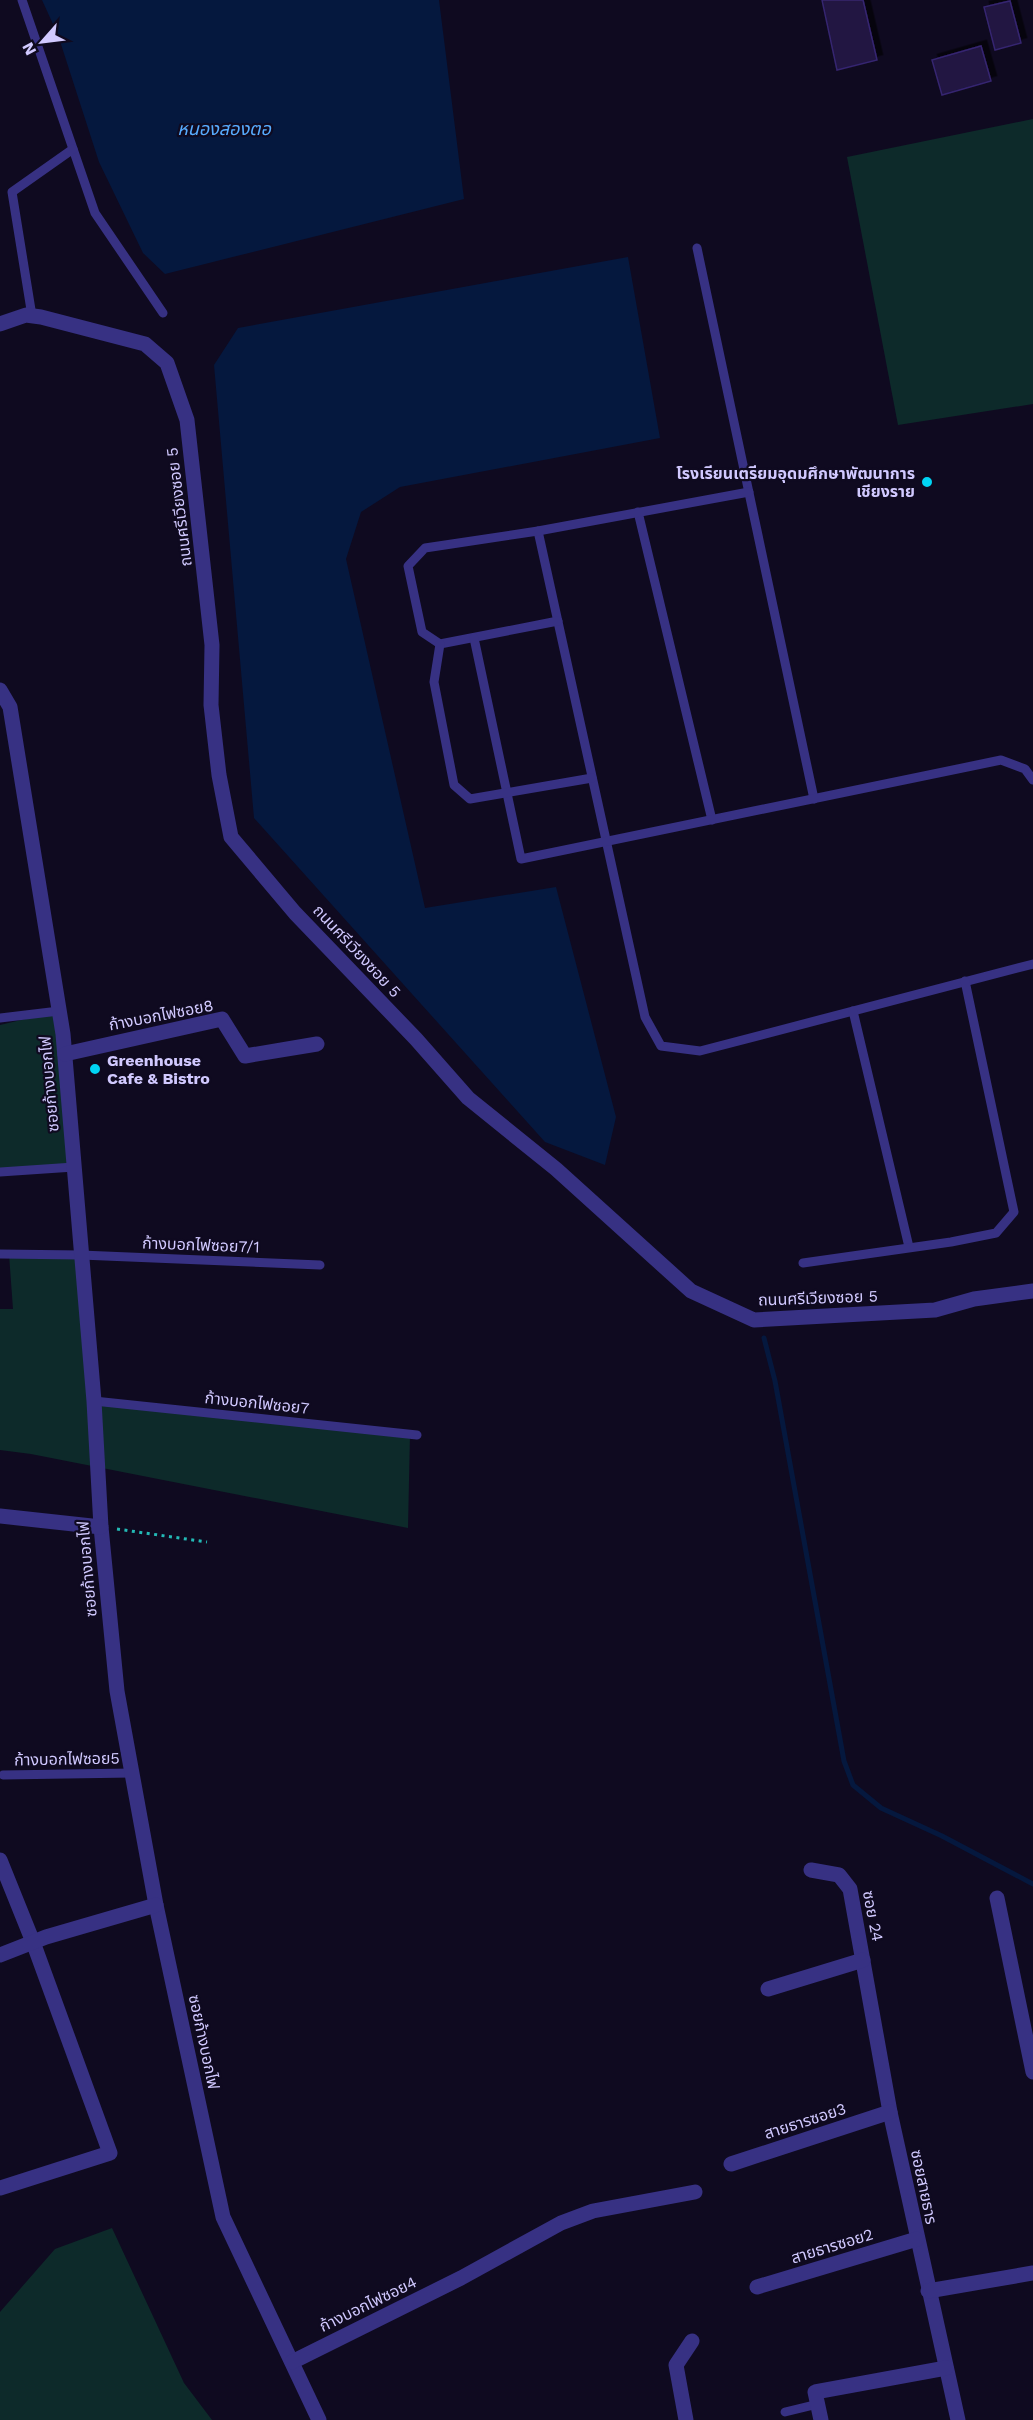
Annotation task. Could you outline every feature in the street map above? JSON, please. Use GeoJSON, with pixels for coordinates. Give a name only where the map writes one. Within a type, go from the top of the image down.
{"type":"FeatureCollection","features":[{"type":"Feature","properties":{"kind":"street","name":"ถนนศรีเวียงซอย 5"},"geometry":{"type":"LineString","coordinates":[[0,324],[26,315],[32,316],[145,344],[166,363],[187,420],[212,645],[211,705],[219,775],[231,837],[303,920],[416,1039],[468,1098],[556,1169],[692,1291],[754,1320],[935,1310],[974,1299],[1033,1291]]}},
{"type":"Feature","properties":{"kind":"street","name":"ซอยก้างบอกไฟ"},"geometry":{"type":"LineString","coordinates":[[0,690],[10,707],[60,1011],[94,1401],[101,1527],[117,1691],[156,1905],[224,2217],[319,2420]]}},
{"type":"Feature","properties":{"kind":"street","name":"ก้างบอกไฟซอย8"},"geometry":{"type":"LineString","coordinates":[[65,1054],[222,1018],[245,1056],[317,1044]]}},
{"type":"Feature","properties":{"kind":"street"},"geometry":{"type":"LineString","coordinates":[[0,1516],[101,1527]]}},
{"type":"Feature","properties":{"kind":"street"},"geometry":{"type":"LineString","coordinates":[[0,1860],[33,1942],[110,2153],[0,2188]]}},
{"type":"Feature","properties":{"kind":"street","name":"ซอย 24"},"geometry":{"type":"LineString","coordinates":[[811,1870],[839,1875],[850,1889],[863,1960]]}},
{"type":"Feature","properties":{"kind":"street"},"geometry":{"type":"LineString","coordinates":[[997,1898],[1033,2072]]}},
{"type":"Feature","properties":{"kind":"street"},"geometry":{"type":"LineString","coordinates":[[0,1955],[33,1942],[156,1905]]}},
{"type":"Feature","properties":{"kind":"street"},"geometry":{"type":"LineString","coordinates":[[768,1989],[863,1960]]}},
{"type":"Feature","properties":{"kind":"street","name":"ซอยสายธาร"},"geometry":{"type":"LineString","coordinates":[[863,1960],[890,2112],[958,2420]]}},
{"type":"Feature","properties":{"kind":"street","name":"สายธารซอย3"},"geometry":{"type":"LineString","coordinates":[[731,2164],[890,2112]]}},
{"type":"Feature","properties":{"kind":"street","name":"ก้างบอกไฟซอย4"},"geometry":{"type":"LineString","coordinates":[[292,2362],[461,2278],[534,2237],[593,2211],[695,2192]]}},
{"type":"Feature","properties":{"kind":"street","name":"สายธารซอย2"},"geometry":{"type":"LineString","coordinates":[[757,2287],[917,2239]]}},
{"type":"Feature","properties":{"kind":"street"},"geometry":{"type":"LineString","coordinates":[[928,2291],[1033,2273]]}},
{"type":"Feature","properties":{"kind":"street"},"geometry":{"type":"LineString","coordinates":[[686,2420],[676,2365],[692,2341]]}},
{"type":"Feature","properties":{"kind":"street"},"geometry":{"type":"LineString","coordinates":[[821,2420],[815,2392],[946,2368]]}},
{"type":"Feature","properties":{"kind":"lane"},"geometry":{"type":"LineString","coordinates":[[22,0],[95,213],[163,313]]}},
{"type":"Feature","properties":{"kind":"lane"},"geometry":{"type":"LineString","coordinates":[[32,316],[12,192],[73,149]]}},
{"type":"Feature","properties":{"kind":"lane"},"geometry":{"type":"LineString","coordinates":[[697,248],[814,799]]}},
{"type":"Feature","properties":{"kind":"lane"},"geometry":{"type":"LineString","coordinates":[[558,621],[440,644],[422,632],[408,566],[425,548],[538,531],[749,492]]}},
{"type":"Feature","properties":{"kind":"lane"},"geometry":{"type":"LineString","coordinates":[[638,512],[712,820]]}},
{"type":"Feature","properties":{"kind":"lane"},"geometry":{"type":"LineString","coordinates":[[538,531],[645,1017],[662,1046],[700,1051],[1033,964]]}},
{"type":"Feature","properties":{"kind":"lane"},"geometry":{"type":"LineString","coordinates":[[474,638],[521,860],[1001,760],[1025,769],[1033,780]]}},
{"type":"Feature","properties":{"kind":"lane"},"geometry":{"type":"LineString","coordinates":[[440,644],[434,682],[454,785],[470,799],[592,778]]}},
{"type":"Feature","properties":{"kind":"lane"},"geometry":{"type":"LineString","coordinates":[[803,1263],[951,1242],[996,1233],[1014,1212],[965,981]]}},
{"type":"Feature","properties":{"kind":"lane"},"geometry":{"type":"LineString","coordinates":[[0,1018],[60,1011]]}},
{"type":"Feature","properties":{"kind":"lane"},"geometry":{"type":"LineString","coordinates":[[853,1011],[909,1247]]}},
{"type":"Feature","properties":{"kind":"lane"},"geometry":{"type":"LineString","coordinates":[[0,1172],[74,1167]]}},
{"type":"Feature","properties":{"kind":"lane","name":"ก้างบอกไฟซอย7/1"},"geometry":{"type":"LineString","coordinates":[[0,1254],[320,1265]]}},
{"type":"Feature","properties":{"kind":"lane","name":"ก้างบอกไฟซอย7"},"geometry":{"type":"LineString","coordinates":[[94,1401],[417,1435]]}},
{"type":"Feature","properties":{"kind":"lane","name":"ก้างบอกไฟซอย5"},"geometry":{"type":"LineString","coordinates":[[3,1775],[132,1773]]}},
{"type":"Feature","properties":{"kind":"lane"},"geometry":{"type":"LineString","coordinates":[[785,2412],[818,2404]]}},
{"type":"Feature","properties":{"kind":"path"},"geometry":{"type":"LineString","coordinates":[[101,1527],[207,1542]]}},
{"type":"Feature","properties":{"kind":"green space"},"geometry":{"type":"Polygon","coordinates":[[[1033,119],[1033,404],[898,425],[847,157],[1033,119]]]}},
{"type":"Feature","properties":{"kind":"green space"},"geometry":{"type":"Polygon","coordinates":[[[59,1011],[74,1167],[0,1174],[0,1025],[59,1011]]]}},
{"type":"Feature","properties":{"kind":"green space"},"geometry":{"type":"Polygon","coordinates":[[[9,1254],[81,1255],[94,1401],[410,1434],[408,1528],[31,1454],[0,1450],[0,1309],[13,1309],[9,1254]]]}},
{"type":"Feature","properties":{"kind":"green space"},"geometry":{"type":"Polygon","coordinates":[[[112,2228],[184,2383],[212,2420],[0,2420],[0,2312],[55,2249],[112,2228]]]}},
{"type":"Feature","properties":{"kind":"water","name":"หนองสองตอ"},"geometry":{"type":"Polygon","coordinates":[[[42,0],[439,0],[464,199],[165,274],[143,253],[99,162],[58,35],[42,0]]]}},
{"type":"Feature","properties":{"kind":"water"},"geometry":{"type":"Polygon","coordinates":[[[628,257],[660,438],[400,487],[361,512],[346,559],[425,908],[556,887],[616,1117],[605,1165],[545,1142],[254,818],[214,365],[238,328],[628,257]]]}},
{"type":"Feature","properties":{"kind":"building"},"geometry":{"type":"Polygon","coordinates":[[[822,0],[863,0],[877,60],[837,70],[822,0]]]}},
{"type":"Feature","properties":{"kind":"building"},"geometry":{"type":"Polygon","coordinates":[[[1010,1],[1021,43],[995,50],[984,7],[1010,1]]]}},
{"type":"Feature","properties":{"kind":"building"},"geometry":{"type":"Polygon","coordinates":[[[981,46],[991,81],[942,95],[932,60],[981,46]]]}},
{"type":"Feature","properties":{"kind":"waterway"},"geometry":{"type":"LineString","coordinates":[[764,1338],[775,1381],[844,1761],[853,1785],[881,1808],[942,1836],[1033,1884]]}},
{"type":"Feature","properties":{"kind":"place","name":"โรงเรียนเตรียมอุดมศึกษาพัฒนาการ เชียงราย"},"geometry":{"type":"Point","coordinates":[927,482]}},
{"type":"Feature","properties":{"kind":"place","name":"Greenhouse Cafe & Bistro"},"geometry":{"type":"Point","coordinates":[95,1069]}}]}
